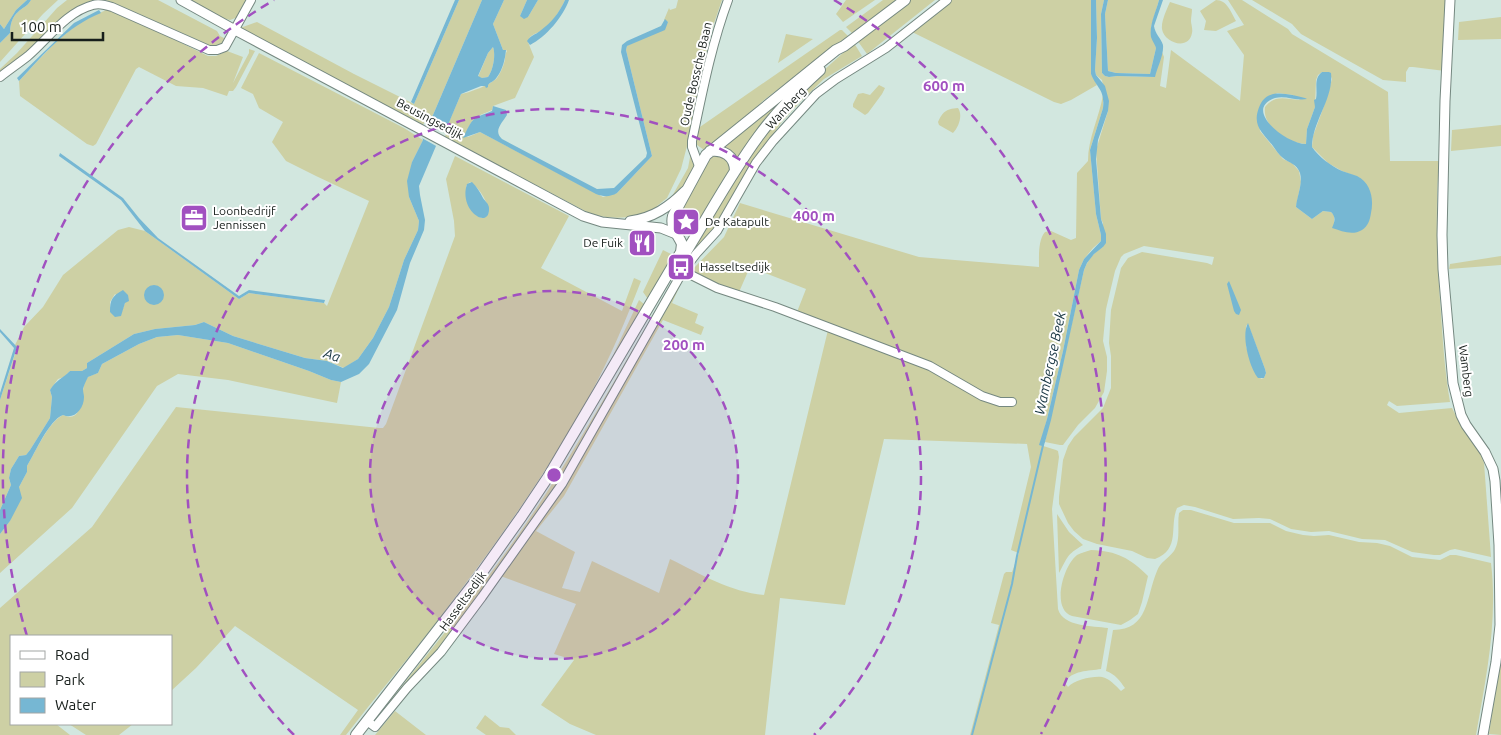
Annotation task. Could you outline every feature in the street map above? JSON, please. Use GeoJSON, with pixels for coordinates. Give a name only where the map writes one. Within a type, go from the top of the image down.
{"type":"FeatureCollection","features":[{"type":"Feature","properties":{"kind":"main road","name":"Wamberg"},"geometry":{"type":"LineString","coordinates":[[697,235],[735,171],[775,115],[844,46],[905,0]]}},
{"type":"Feature","properties":{"kind":"main road","name":"Wamberg"},"geometry":{"type":"LineString","coordinates":[[678,256],[682,249],[682,244],[672,225],[672,216],[708,153],[828,56],[844,46]]}},
{"type":"Feature","properties":{"kind":"main road"},"geometry":{"type":"LineString","coordinates":[[708,153],[721,151],[728,154],[734,163],[735,171]]}},
{"type":"Feature","properties":{"kind":"main road"},"geometry":{"type":"LineString","coordinates":[[676,234],[686,238],[697,235]]}},
{"type":"Feature","properties":{"kind":"main road","name":"Hasseltsedijk"},"geometry":{"type":"LineString","coordinates":[[362,735],[478,588],[542,497],[654,311],[697,235]]}},
{"type":"Feature","properties":{"kind":"main road","name":"Hasseltsedijk"},"geometry":{"type":"LineString","coordinates":[[654,311],[678,256]]}},
{"type":"Feature","properties":{"kind":"main road","name":"Hasseltsedijk"},"geometry":{"type":"LineString","coordinates":[[356,735],[371,724]]}},
{"type":"Feature","properties":{"kind":"street","name":"Beusingsedijk"},"geometry":{"type":"LineString","coordinates":[[181,0],[583,216],[602,222],[661,228],[676,234]]}},
{"type":"Feature","properties":{"kind":"street"},"geometry":{"type":"LineString","coordinates":[[0,77],[29,55],[58,27],[74,15],[94,5],[112,6],[209,50],[217,50],[225,47],[251,0]]}},
{"type":"Feature","properties":{"kind":"street","name":"Oude Bossche Baan"},"geometry":{"type":"LineString","coordinates":[[700,166],[692,148],[692,141],[712,53],[728,0]]}},
{"type":"Feature","properties":{"kind":"street","name":"Wamberg"},"geometry":{"type":"LineString","coordinates":[[683,271],[717,231],[756,163],[773,141],[816,94],[836,79],[886,48],[947,0]]}},
{"type":"Feature","properties":{"kind":"street","name":"Wamberg"},"geometry":{"type":"LineString","coordinates":[[1450,0],[1444,110],[1442,235],[1443,269],[1453,383],[1461,415],[1485,452],[1493,469],[1499,545],[1499,639],[1483,735]]}},
{"type":"Feature","properties":{"kind":"street"},"geometry":{"type":"LineString","coordinates":[[695,153],[708,153]]}},
{"type":"Feature","properties":{"kind":"street","name":"Wamberg"},"geometry":{"type":"LineString","coordinates":[[615,222],[639,220],[655,215],[675,201],[687,188]]}},
{"type":"Feature","properties":{"kind":"street"},"geometry":{"type":"LineString","coordinates":[[683,271],[716,288],[775,307],[930,366],[982,396],[1000,402],[1012,402]]}},
{"type":"Feature","properties":{"kind":"street","name":"Hasseltsedijk"},"geometry":{"type":"LineString","coordinates":[[654,311],[683,271]]}},
{"type":"Feature","properties":{"kind":"green space"},"geometry":{"type":"Polygon","coordinates":[[[0,0],[27,0],[16,10],[4,29],[0,24],[0,0]]]}},
{"type":"Feature","properties":{"kind":"green space"},"geometry":{"type":"Polygon","coordinates":[[[31,0],[58,0],[0,62],[0,43],[10,33],[14,16],[31,0]]]}},
{"type":"Feature","properties":{"kind":"green space"},"geometry":{"type":"Polygon","coordinates":[[[67,0],[103,0],[80,6],[69,13],[22,56],[0,73],[0,69],[57,8],[67,0]]]}},
{"type":"Feature","properties":{"kind":"green space"},"geometry":{"type":"Polygon","coordinates":[[[103,0],[158,0],[217,31],[220,36],[226,39],[221,44],[209,45],[114,3],[103,0]]]}},
{"type":"Feature","properties":{"kind":"green space"},"geometry":{"type":"Polygon","coordinates":[[[188,0],[246,0],[238,17],[230,20],[218,17],[188,0]]]}},
{"type":"Feature","properties":{"kind":"green space"},"geometry":{"type":"Polygon","coordinates":[[[459,0],[482,0],[433,115],[425,126],[240,28],[257,22],[414,104],[459,0]]]}},
{"type":"Feature","properties":{"kind":"green space"},"geometry":{"type":"Polygon","coordinates":[[[504,0],[527,0],[520,16],[528,17],[538,0],[565,0],[550,23],[530,37],[528,42],[534,57],[515,98],[493,106],[492,110],[474,119],[465,136],[468,137],[480,132],[603,197],[617,193],[652,156],[626,50],[627,46],[668,22],[664,20],[669,8],[670,10],[676,8],[678,0],[722,0],[709,38],[692,127],[681,169],[667,198],[657,206],[658,211],[631,217],[614,218],[587,212],[443,136],[461,94],[475,90],[497,78],[505,62],[507,51],[503,50],[493,24],[504,0]]]}},
{"type":"Feature","properties":{"kind":"green space"},"geometry":{"type":"Polygon","coordinates":[[[846,0],[875,0],[843,22],[836,14],[846,0]]]}},
{"type":"Feature","properties":{"kind":"green space"},"geometry":{"type":"Polygon","coordinates":[[[883,0],[897,0],[852,33],[846,27],[883,0]]]}},
{"type":"Feature","properties":{"kind":"green space"},"geometry":{"type":"Polygon","coordinates":[[[909,0],[935,0],[867,54],[857,40],[909,0]]]}},
{"type":"Feature","properties":{"kind":"green space"},"geometry":{"type":"Polygon","coordinates":[[[950,0],[1091,0],[1091,74],[1097,85],[1061,104],[1054,102],[910,31],[950,0]]]}},
{"type":"Feature","properties":{"kind":"green space"},"geometry":{"type":"Polygon","coordinates":[[[1096,0],[1104,0],[1101,14],[1102,73],[1105,76],[1154,77],[1162,52],[1164,57],[1160,86],[1166,88],[1171,50],[1240,101],[1244,55],[1227,31],[1244,25],[1228,0],[1242,0],[1288,29],[1292,34],[1388,92],[1390,161],[1439,161],[1437,199],[1438,257],[1443,347],[1450,402],[1397,406],[1389,401],[1387,405],[1399,413],[1452,408],[1462,428],[1481,454],[1484,463],[1491,557],[1455,549],[1440,555],[1412,552],[1385,540],[1362,539],[1329,531],[1311,532],[1291,529],[1270,519],[1233,519],[1184,505],[1177,508],[1173,537],[1168,549],[1163,555],[1155,559],[1147,558],[1132,551],[1097,544],[1083,539],[1074,531],[1059,504],[1063,460],[1068,446],[1074,437],[1103,408],[1111,388],[1109,343],[1111,310],[1121,268],[1128,258],[1142,252],[1212,265],[1214,257],[1144,246],[1121,257],[1115,271],[1106,309],[1103,341],[1107,357],[1107,371],[1104,392],[1095,408],[1078,425],[1063,445],[1045,442],[1084,270],[1087,263],[1103,247],[1103,223],[1101,219],[1096,150],[1108,111],[1102,80],[1096,75],[1095,70],[1097,38],[1096,0]],[[1322,72],[1316,80],[1315,107],[1307,129],[1306,144],[1284,138],[1272,127],[1265,114],[1265,107],[1273,100],[1281,98],[1300,100],[1293,95],[1277,93],[1258,111],[1260,131],[1283,159],[1292,163],[1299,171],[1301,182],[1296,207],[1312,219],[1323,211],[1331,212],[1334,215],[1334,223],[1361,230],[1365,227],[1360,178],[1328,163],[1312,147],[1313,136],[1332,79],[1329,72],[1322,72]],[[1248,324],[1246,326],[1246,347],[1261,379],[1264,378],[1266,373],[1248,324]]]}},
{"type":"Feature","properties":{"kind":"green space"},"geometry":{"type":"Polygon","coordinates":[[[1108,0],[1159,0],[1151,27],[1156,48],[1150,74],[1108,71],[1105,14],[1108,0]]]}},
{"type":"Feature","properties":{"kind":"green space"},"geometry":{"type":"Polygon","coordinates":[[[1216,0],[1226,4],[1236,21],[1216,31],[1204,30],[1206,21],[1200,11],[1216,0]]]}},
{"type":"Feature","properties":{"kind":"green space"},"geometry":{"type":"Polygon","coordinates":[[[1252,0],[1448,0],[1445,71],[1409,67],[1406,72],[1406,82],[1383,80],[1301,34],[1292,24],[1252,0]]]}},
{"type":"Feature","properties":{"kind":"green space"},"geometry":{"type":"Polygon","coordinates":[[[1170,2],[1192,9],[1192,33],[1190,39],[1186,42],[1177,43],[1172,41],[1167,38],[1162,29],[1164,15],[1170,2]]]}},
{"type":"Feature","properties":{"kind":"green space"},"geometry":{"type":"Polygon","coordinates":[[[108,9],[114,10],[208,56],[216,56],[227,51],[243,57],[233,83],[249,53],[249,49],[255,51],[236,87],[233,91],[229,91],[227,96],[203,88],[176,86],[139,67],[136,69],[96,144],[93,146],[87,144],[20,96],[19,81],[66,34],[81,22],[108,9]]]}},
{"type":"Feature","properties":{"kind":"green space"},"geometry":{"type":"Polygon","coordinates":[[[1501,17],[1501,39],[1458,40],[1459,22],[1501,17]]]}},
{"type":"Feature","properties":{"kind":"green space"},"geometry":{"type":"Polygon","coordinates":[[[840,30],[848,36],[764,100],[707,152],[697,145],[694,135],[697,129],[840,30]]]}},
{"type":"Feature","properties":{"kind":"green space"},"geometry":{"type":"Polygon","coordinates":[[[786,34],[813,39],[778,63],[786,34]]]}},
{"type":"Feature","properties":{"kind":"green space"},"geometry":{"type":"Polygon","coordinates":[[[854,43],[862,56],[824,79],[781,123],[749,168],[717,228],[688,260],[685,259],[759,138],[803,89],[854,43]]]}},
{"type":"Feature","properties":{"kind":"green space"},"geometry":{"type":"Polygon","coordinates":[[[493,47],[493,67],[490,74],[488,77],[478,77],[488,53],[493,47]]]}},
{"type":"Feature","properties":{"kind":"green space"},"geometry":{"type":"Polygon","coordinates":[[[259,53],[404,128],[423,140],[412,162],[409,197],[419,221],[418,230],[404,260],[389,307],[373,338],[358,359],[344,368],[327,361],[305,358],[233,336],[204,322],[134,334],[87,363],[87,368],[82,371],[70,371],[64,377],[58,379],[50,390],[52,397],[50,418],[30,450],[26,455],[19,456],[11,469],[9,478],[11,485],[0,510],[0,400],[17,348],[15,345],[24,327],[43,307],[63,275],[118,230],[129,227],[145,231],[239,299],[249,293],[324,303],[327,306],[369,201],[286,161],[272,142],[283,122],[259,108],[253,94],[241,88],[259,53]],[[115,294],[110,302],[110,312],[122,311],[125,303],[115,294]]]}},
{"type":"Feature","properties":{"kind":"green space"},"geometry":{"type":"Polygon","coordinates":[[[804,77],[739,161],[718,146],[804,77]]]}},
{"type":"Feature","properties":{"kind":"green space"},"geometry":{"type":"Polygon","coordinates":[[[879,85],[885,88],[868,113],[865,115],[853,107],[858,94],[870,95],[879,85]]]}},
{"type":"Feature","properties":{"kind":"green space"},"geometry":{"type":"Polygon","coordinates":[[[1103,95],[1103,108],[1090,150],[1096,214],[1101,241],[1084,259],[1079,270],[1063,351],[1040,445],[1058,451],[1059,457],[1052,509],[1058,609],[1066,619],[1079,625],[1108,628],[1101,669],[1076,673],[1065,683],[1068,687],[1074,682],[1084,679],[1102,677],[1110,681],[1121,691],[1125,688],[1115,676],[1106,671],[1113,630],[1125,629],[1140,618],[1148,601],[1158,568],[1172,554],[1176,547],[1179,513],[1183,510],[1191,510],[1234,523],[1270,523],[1286,531],[1303,535],[1329,535],[1359,542],[1377,543],[1390,546],[1412,557],[1440,560],[1450,555],[1456,555],[1491,563],[1493,585],[1492,628],[1476,735],[970,735],[999,625],[991,623],[1004,574],[1012,572],[1019,553],[1011,550],[1031,467],[1027,444],[884,439],[845,605],[780,598],[765,735],[596,735],[570,724],[541,705],[574,660],[554,654],[576,604],[495,574],[470,611],[437,651],[389,702],[470,601],[527,522],[579,441],[675,277],[688,275],[682,281],[672,303],[698,314],[695,323],[704,327],[701,335],[663,320],[564,496],[536,531],[575,552],[562,588],[580,592],[592,561],[659,593],[670,559],[727,586],[764,595],[828,330],[921,366],[982,400],[995,403],[1009,398],[991,399],[915,357],[797,312],[806,289],[750,267],[739,292],[691,271],[724,237],[740,203],[919,257],[1039,267],[1040,244],[1045,232],[1051,231],[1071,240],[1076,238],[1077,173],[1088,161],[1090,144],[1103,95]]]}},
{"type":"Feature","properties":{"kind":"green space"},"geometry":{"type":"Polygon","coordinates":[[[958,108],[960,121],[953,133],[939,125],[938,122],[945,112],[958,108]]]}},
{"type":"Feature","properties":{"kind":"green space"},"geometry":{"type":"Polygon","coordinates":[[[1501,125],[1501,146],[1451,151],[1452,130],[1501,125]]]}},
{"type":"Feature","properties":{"kind":"green space"},"geometry":{"type":"Polygon","coordinates":[[[691,152],[694,155],[696,169],[676,197],[671,198],[688,168],[691,152]]]}},
{"type":"Feature","properties":{"kind":"green space"},"geometry":{"type":"Polygon","coordinates":[[[712,154],[724,155],[732,169],[693,234],[683,235],[679,233],[674,217],[712,154]]]}},
{"type":"Feature","properties":{"kind":"green space"},"geometry":{"type":"Polygon","coordinates":[[[455,156],[569,216],[541,268],[622,311],[634,278],[641,281],[624,324],[590,395],[538,482],[459,593],[346,735],[340,735],[358,710],[235,626],[196,668],[172,690],[172,635],[10,635],[10,725],[57,725],[70,735],[0,735],[0,608],[92,527],[176,407],[383,428],[455,236],[446,179],[455,156]],[[470,182],[466,186],[479,217],[482,218],[488,214],[488,210],[483,196],[470,182]]]}},
{"type":"Feature","properties":{"kind":"green space"},"geometry":{"type":"Polygon","coordinates":[[[663,250],[671,254],[670,257],[673,258],[650,302],[643,292],[663,250]]]}},
{"type":"Feature","properties":{"kind":"green space"},"geometry":{"type":"Polygon","coordinates":[[[1501,256],[1501,265],[1449,269],[1450,264],[1501,256]]]}},
{"type":"Feature","properties":{"kind":"green space"},"geometry":{"type":"Polygon","coordinates":[[[639,300],[644,304],[645,310],[600,383],[639,300]]]}},
{"type":"Feature","properties":{"kind":"green space"},"geometry":{"type":"Polygon","coordinates":[[[178,335],[228,343],[341,382],[337,403],[228,380],[178,374],[157,386],[72,508],[0,573],[0,534],[10,521],[19,487],[27,472],[27,466],[48,430],[58,418],[63,415],[70,417],[79,411],[87,378],[98,373],[102,364],[139,344],[157,337],[178,335]]]}},
{"type":"Feature","properties":{"kind":"green space"},"geometry":{"type":"Polygon","coordinates":[[[1057,514],[1069,532],[1083,545],[1070,554],[1059,573],[1057,514]]]}},
{"type":"Feature","properties":{"kind":"green space"},"geometry":{"type":"Polygon","coordinates":[[[1091,550],[1116,554],[1135,564],[1148,576],[1138,614],[1121,625],[1072,616],[1066,612],[1062,605],[1061,587],[1067,568],[1077,555],[1091,550]]]}},
{"type":"Feature","properties":{"kind":"green space"},"geometry":{"type":"Polygon","coordinates":[[[1501,650],[1501,735],[1489,734],[1501,650]]]}},
{"type":"Feature","properties":{"kind":"green space"},"geometry":{"type":"Polygon","coordinates":[[[395,711],[426,735],[375,735],[395,711]]]}},
{"type":"Feature","properties":{"kind":"green space"},"geometry":{"type":"Polygon","coordinates":[[[485,715],[500,727],[509,728],[516,735],[486,735],[476,728],[485,715]]]}},
{"type":"Feature","properties":{"kind":"green space"},"geometry":{"type":"Polygon","coordinates":[[[71,725],[132,725],[119,735],[86,735],[71,725]]]}},
{"type":"Feature","properties":{"kind":"water"},"geometry":{"type":"Polygon","coordinates":[[[27,0],[31,0],[14,16],[10,33],[0,43],[0,24],[4,29],[16,10],[27,0]]]}},
{"type":"Feature","properties":{"kind":"water"},"geometry":{"type":"Polygon","coordinates":[[[455,0],[459,0],[414,104],[411,102],[455,0]]]}},
{"type":"Feature","properties":{"kind":"water"},"geometry":{"type":"Polygon","coordinates":[[[482,0],[504,0],[493,24],[503,50],[506,50],[502,67],[499,74],[488,87],[481,86],[461,94],[445,132],[436,146],[419,186],[425,220],[424,230],[410,263],[397,310],[369,364],[359,374],[341,382],[228,343],[178,335],[157,337],[139,344],[102,364],[98,373],[88,377],[83,389],[84,401],[78,412],[71,416],[63,415],[53,423],[27,466],[27,472],[19,487],[22,498],[10,521],[0,534],[0,510],[11,485],[9,478],[11,469],[19,456],[26,455],[30,450],[50,418],[52,397],[50,390],[52,387],[70,371],[82,371],[87,368],[87,363],[134,334],[204,322],[233,336],[305,358],[327,361],[343,368],[358,359],[373,338],[389,307],[404,260],[418,230],[419,221],[409,197],[407,181],[412,162],[423,140],[421,133],[433,115],[482,0]],[[493,47],[488,53],[478,76],[482,78],[488,77],[494,62],[493,47]]]}},
{"type":"Feature","properties":{"kind":"water"},"geometry":{"type":"Polygon","coordinates":[[[527,0],[538,0],[528,17],[524,19],[520,16],[527,0]]]}},
{"type":"Feature","properties":{"kind":"water"},"geometry":{"type":"Polygon","coordinates":[[[565,0],[569,0],[558,20],[548,32],[530,45],[527,41],[552,21],[565,0]]]}},
{"type":"Feature","properties":{"kind":"water"},"geometry":{"type":"Polygon","coordinates":[[[1091,0],[1096,0],[1097,38],[1095,70],[1096,75],[1105,86],[1109,101],[1108,111],[1098,140],[1096,159],[1101,219],[1106,234],[1106,243],[1094,254],[1084,270],[1051,420],[1045,442],[1042,446],[1039,445],[1063,351],[1079,270],[1084,259],[1101,241],[1096,214],[1090,150],[1103,108],[1103,97],[1091,74],[1091,0]]]}},
{"type":"Feature","properties":{"kind":"water"},"geometry":{"type":"Polygon","coordinates":[[[1104,0],[1108,0],[1105,14],[1108,71],[1150,74],[1156,48],[1151,37],[1151,28],[1159,0],[1163,0],[1154,26],[1163,45],[1155,77],[1109,77],[1102,73],[1101,14],[1104,0]]]}},
{"type":"Feature","properties":{"kind":"water"},"geometry":{"type":"Polygon","coordinates":[[[99,10],[101,13],[77,26],[56,42],[19,81],[17,78],[74,23],[99,10]]]}},
{"type":"Feature","properties":{"kind":"water"},"geometry":{"type":"Polygon","coordinates":[[[665,19],[668,22],[665,30],[627,46],[626,50],[652,156],[617,193],[607,196],[596,194],[480,132],[463,138],[473,120],[492,111],[493,106],[506,110],[507,115],[498,130],[499,136],[502,139],[597,189],[614,188],[646,157],[647,153],[621,52],[622,45],[661,26],[665,19]]]}},
{"type":"Feature","properties":{"kind":"water"},"geometry":{"type":"Polygon","coordinates":[[[1322,72],[1331,73],[1331,82],[1326,101],[1315,128],[1312,147],[1330,164],[1362,179],[1366,183],[1372,197],[1372,208],[1367,225],[1354,233],[1332,228],[1334,216],[1331,212],[1323,211],[1312,219],[1296,207],[1301,181],[1299,170],[1280,155],[1257,123],[1260,105],[1268,96],[1286,94],[1305,98],[1307,99],[1275,98],[1266,103],[1263,110],[1265,117],[1279,132],[1288,138],[1306,144],[1307,129],[1315,107],[1314,100],[1316,99],[1317,81],[1322,72]]]}},
{"type":"Feature","properties":{"kind":"water"},"geometry":{"type":"Polygon","coordinates":[[[60,153],[123,198],[158,238],[239,296],[249,290],[325,300],[324,303],[249,293],[239,299],[145,231],[121,200],[59,156],[60,153]]]}},
{"type":"Feature","properties":{"kind":"water"},"geometry":{"type":"Polygon","coordinates":[[[472,182],[488,205],[488,215],[485,218],[475,215],[470,210],[467,202],[465,194],[467,184],[472,182]]]}},
{"type":"Feature","properties":{"kind":"water"},"geometry":{"type":"Polygon","coordinates":[[[1229,281],[1241,310],[1239,315],[1234,311],[1227,284],[1229,281]]]}},
{"type":"Feature","properties":{"kind":"water"},"geometry":{"type":"Polygon","coordinates":[[[154,285],[161,288],[164,295],[161,302],[154,305],[147,302],[144,295],[147,288],[154,285]]]}},
{"type":"Feature","properties":{"kind":"water"},"geometry":{"type":"Polygon","coordinates":[[[123,290],[128,295],[129,301],[125,303],[121,316],[115,317],[110,312],[110,304],[114,296],[123,290]]]}},
{"type":"Feature","properties":{"kind":"water"},"geometry":{"type":"Polygon","coordinates":[[[1248,323],[1265,369],[1264,378],[1258,378],[1249,359],[1245,335],[1248,323]]]}},
{"type":"Feature","properties":{"kind":"water"},"geometry":{"type":"Polygon","coordinates":[[[0,329],[17,347],[0,400],[0,393],[14,348],[0,332],[0,329]]]}},
{"type":"Feature","properties":{"kind":"pier"},"geometry":{"type":"Polygon","coordinates":[[[425,121],[447,133],[438,147],[420,137],[419,133],[425,121]]]}},
{"type":"Feature","properties":{"kind":"waterway","name":"Wambergse Beek"},"geometry":{"type":"LineString","coordinates":[[972,735],[1012,584],[1044,441]]}},
{"type":"Feature","properties":{"kind":"place","name":"Loonbedrijf Jennissen"},"geometry":{"type":"Point","coordinates":[194,218]}},
{"type":"Feature","properties":{"kind":"place","name":"De Katapult"},"geometry":{"type":"Point","coordinates":[686,222]}},
{"type":"Feature","properties":{"kind":"place","name":"De Fuik"},"geometry":{"type":"Point","coordinates":[642,243]}},
{"type":"Feature","properties":{"kind":"place","name":"Hasseltsedijk"},"geometry":{"type":"Point","coordinates":[681,267]}},
{"type":"Feature","properties":{"kind":"water label","name":"Aa"},"geometry":{"type":"Point","coordinates":[332,355]}}]}
